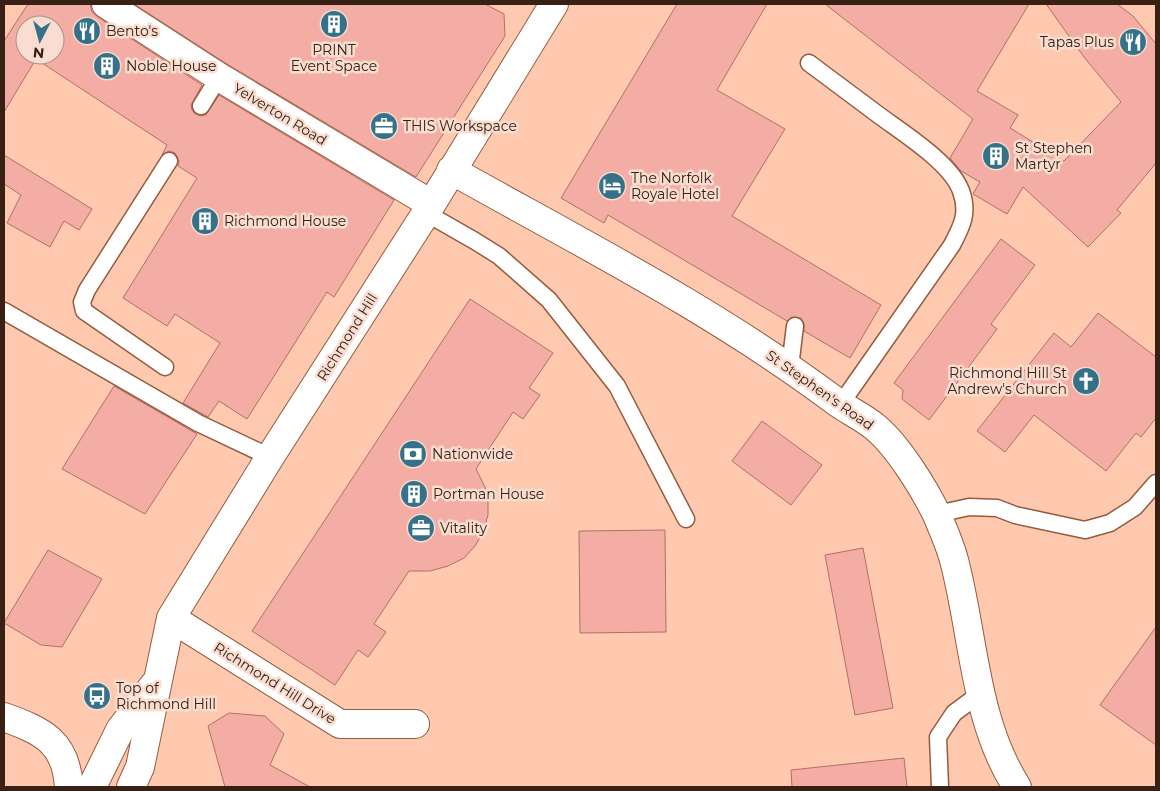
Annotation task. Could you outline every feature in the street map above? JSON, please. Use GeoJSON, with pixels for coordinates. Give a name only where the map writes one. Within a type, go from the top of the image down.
{"type":"FeatureCollection","features":[{"type":"Feature","properties":{"kind":"street","name":"Yelverton Road"},"geometry":{"type":"LineString","coordinates":[[106,4],[428,208]]}},
{"type":"Feature","properties":{"kind":"street","name":"Richmond Hill"},"geometry":{"type":"LineString","coordinates":[[131,787],[140,767],[171,618],[554,4]]}},
{"type":"Feature","properties":{"kind":"street","name":"St Stephen's Road"},"geometry":{"type":"LineString","coordinates":[[451,170],[693,306],[790,368],[875,428],[905,461],[936,514],[954,559],[986,717],[1010,776],[1017,787]]}},
{"type":"Feature","properties":{"kind":"street","name":"Richmond Hill Drive"},"geometry":{"type":"LineString","coordinates":[[171,618],[340,724],[415,724]]}},
{"type":"Feature","properties":{"kind":"street","name":"Richmond Hill"},"geometry":{"type":"LineString","coordinates":[[92,787],[120,730],[159,677]]}},
{"type":"Feature","properties":{"kind":"street"},"geometry":{"type":"LineString","coordinates":[[4,717],[35,729],[52,742],[64,761],[69,787]]}},
{"type":"Feature","properties":{"kind":"lane"},"geometry":{"type":"LineString","coordinates":[[809,63],[926,150],[952,174],[961,190],[965,208],[963,224],[952,246],[840,405]]}},
{"type":"Feature","properties":{"kind":"lane"},"geometry":{"type":"LineString","coordinates":[[201,106],[219,77]]}},
{"type":"Feature","properties":{"kind":"lane"},"geometry":{"type":"LineString","coordinates":[[165,367],[84,311],[82,302],[87,290],[169,161]]}},
{"type":"Feature","properties":{"kind":"lane"},"geometry":{"type":"LineString","coordinates":[[428,208],[499,256],[549,300],[617,386],[686,519]]}},
{"type":"Feature","properties":{"kind":"lane"},"geometry":{"type":"LineString","coordinates":[[4,311],[198,423],[270,457]]}},
{"type":"Feature","properties":{"kind":"lane"},"geometry":{"type":"LineString","coordinates":[[790,368],[795,326]]}},
{"type":"Feature","properties":{"kind":"lane"},"geometry":{"type":"LineString","coordinates":[[936,514],[969,507],[997,508],[1015,515],[1085,530],[1110,523],[1134,507],[1156,483]]}},
{"type":"Feature","properties":{"kind":"lane"},"geometry":{"type":"LineString","coordinates":[[940,787],[938,737],[954,713],[981,693]]}},
{"type":"Feature","properties":{"kind":"building"},"geometry":{"type":"Polygon","coordinates":[[[28,4],[90,4],[92,12],[98,17],[202,85],[191,105],[195,114],[206,115],[219,95],[394,200],[334,297],[327,292],[247,419],[219,401],[208,417],[183,403],[220,343],[175,314],[167,326],[123,298],[197,178],[178,166],[179,161],[175,153],[169,151],[162,155],[167,145],[45,65],[65,65],[65,15],[21,15],[28,4]]]}},
{"type":"Feature","properties":{"kind":"building","name":"THIS Workspace"},"geometry":{"type":"Polygon","coordinates":[[[134,4],[485,4],[504,14],[505,36],[416,177],[227,64],[134,4]]]}},
{"type":"Feature","properties":{"kind":"building","name":"The Norfolk Royale Hotel"},"geometry":{"type":"Polygon","coordinates":[[[677,4],[767,4],[717,90],[785,129],[732,216],[881,305],[850,358],[804,331],[804,323],[801,318],[792,317],[787,321],[608,215],[604,223],[561,198],[677,4]]]}},
{"type":"Feature","properties":{"kind":"building"},"geometry":{"type":"Polygon","coordinates":[[[825,4],[1029,4],[977,91],[1018,115],[1010,128],[1064,161],[1121,102],[1084,57],[1046,4],[1117,4],[1133,16],[1156,44],[1156,163],[1117,210],[1121,213],[1088,247],[1023,187],[1007,214],[973,194],[980,182],[961,171],[950,158],[973,119],[825,4]]]}},
{"type":"Feature","properties":{"kind":"building"},"geometry":{"type":"Polygon","coordinates":[[[15,24],[15,65],[32,65],[4,112],[4,41],[15,24]]]}},
{"type":"Feature","properties":{"kind":"building"},"geometry":{"type":"Polygon","coordinates":[[[4,155],[92,209],[79,230],[64,221],[50,247],[7,223],[21,195],[4,184],[4,155]]]}},
{"type":"Feature","properties":{"kind":"building"},"geometry":{"type":"Polygon","coordinates":[[[1001,239],[1035,265],[991,324],[997,329],[929,420],[902,399],[903,390],[894,383],[1001,239]]]}},
{"type":"Feature","properties":{"kind":"building","name":"Portman House"},"geometry":{"type":"Polygon","coordinates":[[[470,299],[553,353],[529,388],[540,395],[523,419],[513,412],[476,469],[485,487],[488,515],[483,532],[475,546],[464,558],[448,566],[430,571],[409,571],[374,624],[386,632],[368,657],[358,650],[335,685],[252,631],[470,299]]]}},
{"type":"Feature","properties":{"kind":"building","name":"Richmond Hill St Andrew's Church"},"geometry":{"type":"Polygon","coordinates":[[[1098,313],[1156,357],[1156,418],[1141,437],[1136,433],[1106,471],[1034,415],[1005,452],[977,431],[1054,333],[1071,347],[1098,313]]]}},
{"type":"Feature","properties":{"kind":"building"},"geometry":{"type":"Polygon","coordinates":[[[114,386],[197,434],[145,514],[62,469],[114,386]]]}},
{"type":"Feature","properties":{"kind":"building"},"geometry":{"type":"Polygon","coordinates":[[[762,421],[822,465],[791,505],[732,461],[762,421]]]}},
{"type":"Feature","properties":{"kind":"building"},"geometry":{"type":"Polygon","coordinates":[[[665,530],[666,632],[580,633],[579,531],[665,530]]]}},
{"type":"Feature","properties":{"kind":"building"},"geometry":{"type":"Polygon","coordinates":[[[863,548],[893,708],[855,715],[825,555],[863,548]]]}},
{"type":"Feature","properties":{"kind":"building"},"geometry":{"type":"Polygon","coordinates":[[[48,550],[102,579],[62,647],[41,645],[4,623],[48,550]]]}},
{"type":"Feature","properties":{"kind":"building"},"geometry":{"type":"Polygon","coordinates":[[[1156,627],[1156,745],[1100,705],[1156,627]]]}},
{"type":"Feature","properties":{"kind":"building"},"geometry":{"type":"Polygon","coordinates":[[[229,713],[265,716],[284,734],[270,765],[310,787],[225,787],[208,726],[229,713]]]}},
{"type":"Feature","properties":{"kind":"building"},"geometry":{"type":"Polygon","coordinates":[[[904,758],[907,787],[792,787],[791,770],[904,758]]]}},
{"type":"Feature","properties":{"kind":"place","name":"PRINT Event Space"},"geometry":{"type":"Point","coordinates":[334,24]}},
{"type":"Feature","properties":{"kind":"place","name":"Bento's"},"geometry":{"type":"Point","coordinates":[87,31]}},
{"type":"Feature","properties":{"kind":"place","name":"Tapas Plus"},"geometry":{"type":"Point","coordinates":[1133,42]}},
{"type":"Feature","properties":{"kind":"place","name":"Noble House"},"geometry":{"type":"Point","coordinates":[107,66]}},
{"type":"Feature","properties":{"kind":"place","name":"THIS Workspace"},"geometry":{"type":"Point","coordinates":[384,126]}},
{"type":"Feature","properties":{"kind":"place","name":"St Stephen Martyr"},"geometry":{"type":"Point","coordinates":[996,156]}},
{"type":"Feature","properties":{"kind":"place","name":"The Norfolk Royale Hotel"},"geometry":{"type":"Point","coordinates":[612,186]}},
{"type":"Feature","properties":{"kind":"place","name":"Richmond House"},"geometry":{"type":"Point","coordinates":[205,221]}},
{"type":"Feature","properties":{"kind":"place","name":"Richmond Hill St Andrew's Church"},"geometry":{"type":"Point","coordinates":[1086,381]}},
{"type":"Feature","properties":{"kind":"place","name":"Nationwide"},"geometry":{"type":"Point","coordinates":[413,454]}},
{"type":"Feature","properties":{"kind":"place","name":"Portman House"},"geometry":{"type":"Point","coordinates":[414,494]}},
{"type":"Feature","properties":{"kind":"place","name":"Vitality"},"geometry":{"type":"Point","coordinates":[421,528]}},
{"type":"Feature","properties":{"kind":"place","name":"Top of Richmond Hill"},"geometry":{"type":"Point","coordinates":[97,696]}}]}
